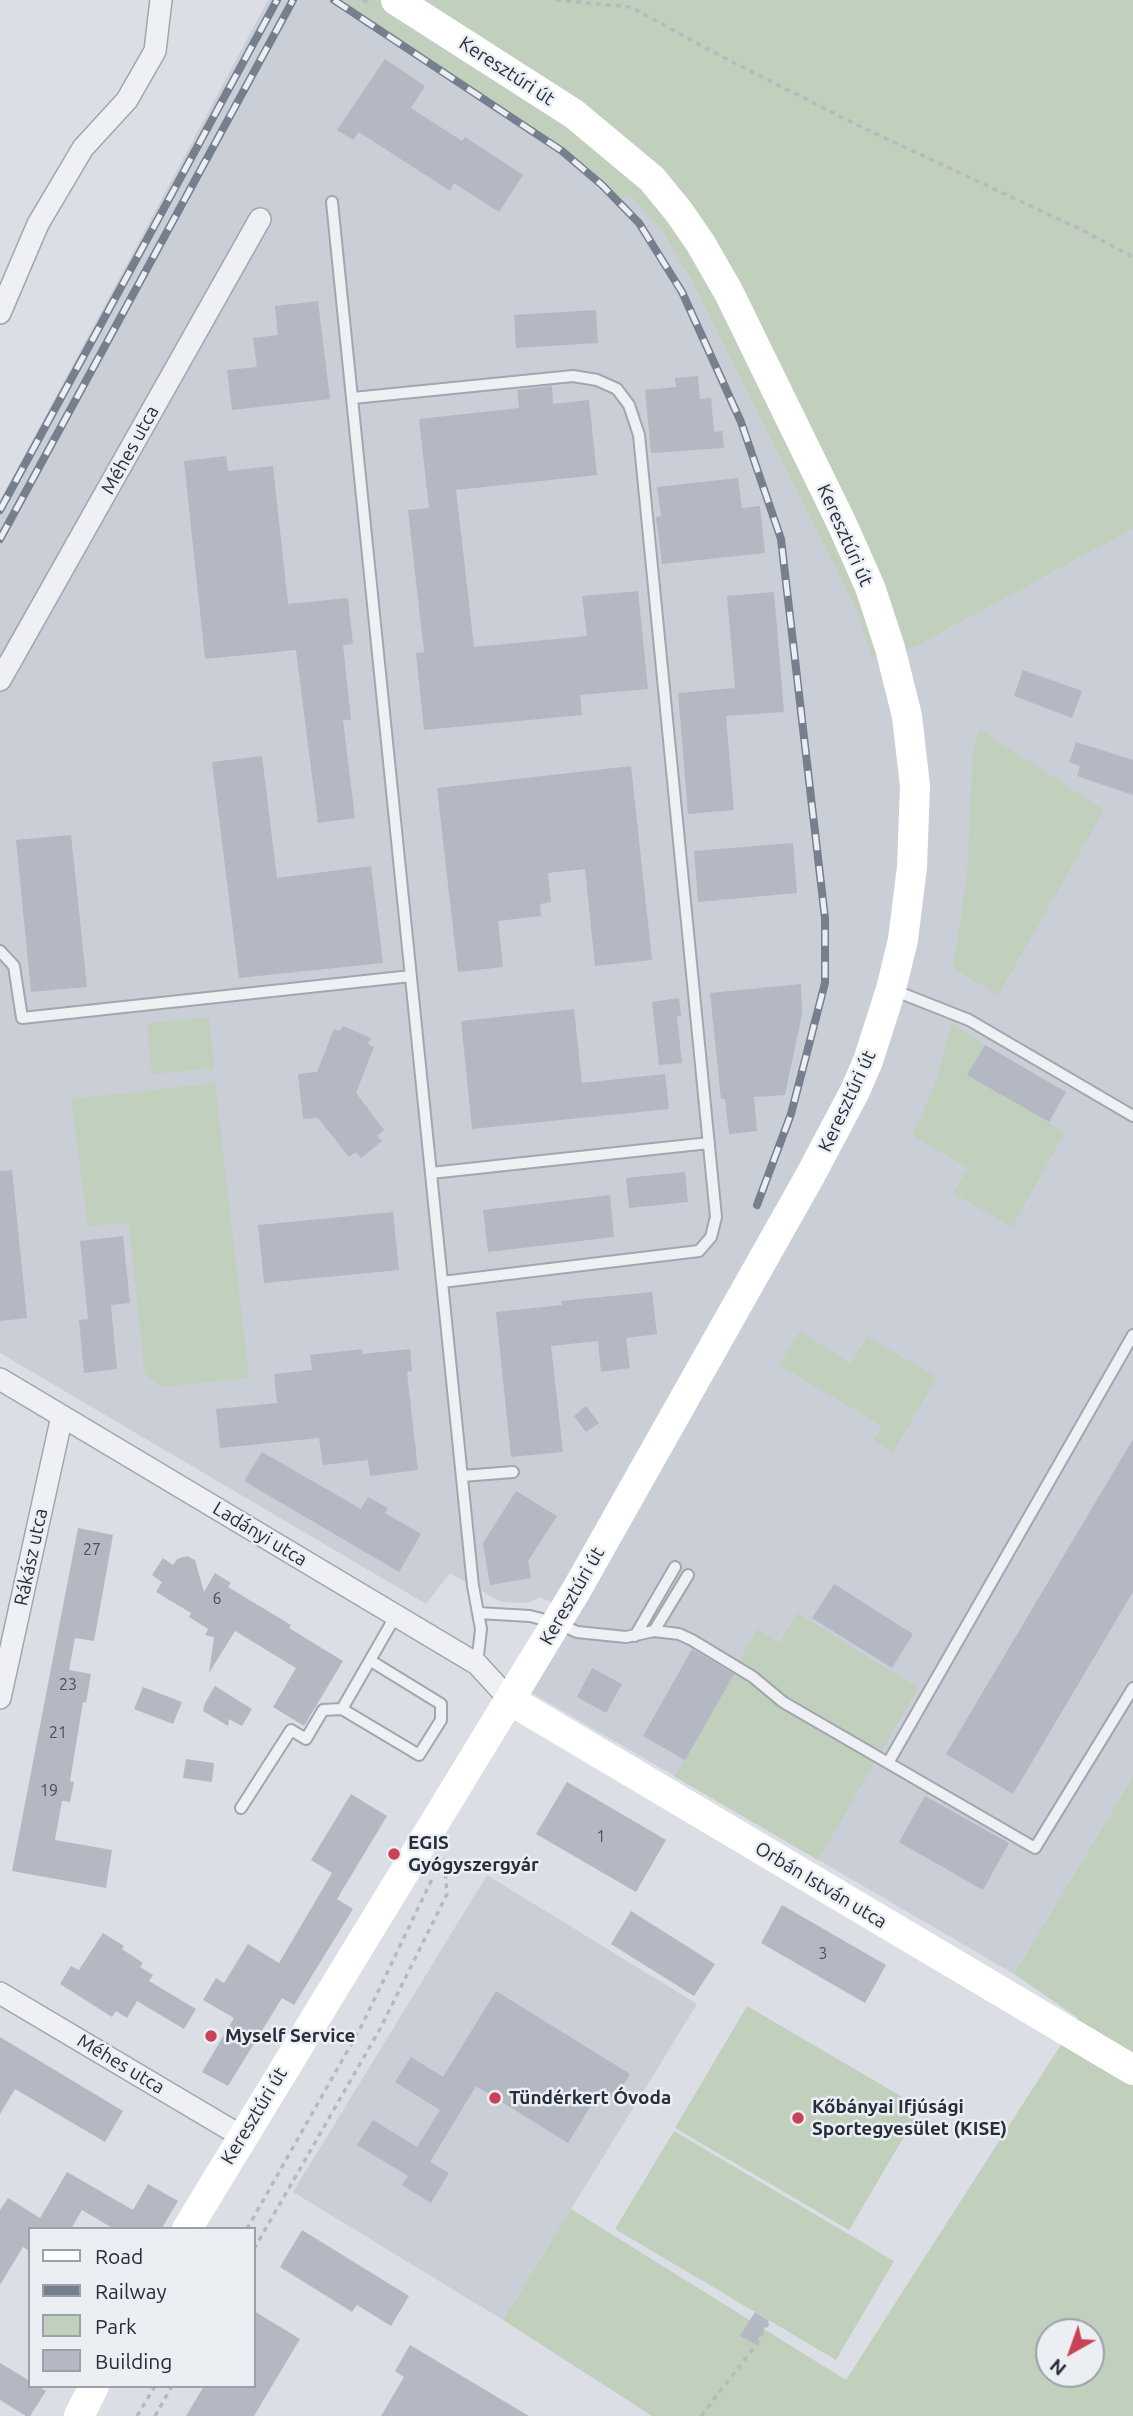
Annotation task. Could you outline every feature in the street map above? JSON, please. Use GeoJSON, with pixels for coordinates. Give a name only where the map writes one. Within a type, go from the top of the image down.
{"type":"FeatureCollection","features":[{"type":"Feature","properties":{"kind":"main road","name":"Keresztúri út"},"geometry":{"type":"LineString","coordinates":[[188,2227],[557,1623],[849,1103],[868,1061],[891,989],[903,940],[912,867],[915,786],[907,716],[890,648],[870,587],[729,293],[701,244],[652,179],[574,114],[385,4]]}},
{"type":"Feature","properties":{"kind":"main road","name":"Orbán István utca"},"geometry":{"type":"LineString","coordinates":[[510,1700],[1133,2070]]}},
{"type":"Feature","properties":{"kind":"main road"},"geometry":{"type":"LineString","coordinates":[[79,2416],[93,2388]]}},
{"type":"Feature","properties":{"kind":"street"},"geometry":{"type":"LineString","coordinates":[[0,313],[44,213],[83,148],[127,100],[155,51],[160,0]]}},
{"type":"Feature","properties":{"kind":"street","name":"Méhes utca"},"geometry":{"type":"LineString","coordinates":[[0,680],[260,219]]}},
{"type":"Feature","properties":{"kind":"street","name":"Ladányi utca"},"geometry":{"type":"LineString","coordinates":[[0,1379],[477,1664],[510,1700]]}},
{"type":"Feature","properties":{"kind":"street","name":"Rákász utca"},"geometry":{"type":"LineString","coordinates":[[0,1698],[62,1416]]}},
{"type":"Feature","properties":{"kind":"street","name":"Méhes utca"},"geometry":{"type":"LineString","coordinates":[[0,1993],[242,2136]]}},
{"type":"Feature","properties":{"kind":"lane"},"geometry":{"type":"LineString","coordinates":[[332,202],[473,1586],[481,1629],[477,1664]]}},
{"type":"Feature","properties":{"kind":"lane"},"geometry":{"type":"LineString","coordinates":[[353,398],[573,376],[597,380],[617,389],[629,405],[639,435],[716,1217],[710,1237],[699,1251],[442,1282]]}},
{"type":"Feature","properties":{"kind":"lane"},"geometry":{"type":"LineString","coordinates":[[0,951],[14,966],[22,1018],[411,976]]}},
{"type":"Feature","properties":{"kind":"lane"},"geometry":{"type":"LineString","coordinates":[[891,989],[968,1020],[1133,1116]]}},
{"type":"Feature","properties":{"kind":"lane"},"geometry":{"type":"LineString","coordinates":[[431,1173],[709,1143]]}},
{"type":"Feature","properties":{"kind":"lane"},"geometry":{"type":"LineString","coordinates":[[888,1763],[1133,1335]]}},
{"type":"Feature","properties":{"kind":"lane"},"geometry":{"type":"LineString","coordinates":[[462,1476],[513,1472]]}},
{"type":"Feature","properties":{"kind":"lane"},"geometry":{"type":"LineString","coordinates":[[635,1636],[675,1567]]}},
{"type":"Feature","properties":{"kind":"lane"},"geometry":{"type":"LineString","coordinates":[[654,1631],[688,1575]]}},
{"type":"Feature","properties":{"kind":"lane"},"geometry":{"type":"LineString","coordinates":[[478,1613],[530,1616],[577,1632],[626,1637],[654,1631],[679,1634],[753,1678],[783,1702],[1035,1848],[1133,1688]]}},
{"type":"Feature","properties":{"kind":"lane"},"geometry":{"type":"LineString","coordinates":[[342,1709],[396,1615]]}},
{"type":"Feature","properties":{"kind":"lane"},"geometry":{"type":"LineString","coordinates":[[241,1808],[291,1730],[306,1739],[323,1710],[342,1709],[419,1755],[441,1720],[441,1704],[370,1661]]}},
{"type":"Feature","properties":{"kind":"path"},"geometry":{"type":"LineString","coordinates":[[363,0],[385,4]]}},
{"type":"Feature","properties":{"kind":"path"},"geometry":{"type":"LineString","coordinates":[[556,0],[631,7],[857,125],[1082,230],[1133,257]]}},
{"type":"Feature","properties":{"kind":"path"},"geometry":{"type":"LineString","coordinates":[[248,2227],[362,2025],[443,1856],[447,1894],[380,2029],[256,2246]]}},
{"type":"Feature","properties":{"kind":"path"},"geometry":{"type":"LineString","coordinates":[[701,2416],[756,2345],[769,2321]]}},
{"type":"Feature","properties":{"kind":"path"},"geometry":{"type":"LineString","coordinates":[[137,2416],[154,2388]]}},
{"type":"Feature","properties":{"kind":"path"},"geometry":{"type":"LineString","coordinates":[[155,2416],[171,2388]]}},
{"type":"Feature","properties":{"kind":"shaded area"},"geometry":{"type":"Polygon","coordinates":[[[268,0],[342,0],[589,168],[621,199],[630,193],[664,234],[691,280],[857,611],[872,658],[915,647],[1133,529],[1133,1776],[1014,1974],[532,1693],[578,1614],[540,1597],[528,1603],[501,1602],[450,1573],[426,1604],[0,1353],[0,501],[268,0]]]}},
{"type":"Feature","properties":{"kind":"shaded area","name":"Tündérkert Óvoda"},"geometry":{"type":"Polygon","coordinates":[[[487,1875],[697,2004],[503,2320],[293,2192],[487,1875]]]}},
{"type":"Feature","properties":{"kind":"green space"},"geometry":{"type":"Polygon","coordinates":[[[342,0],[1133,0],[1133,529],[915,647],[872,659],[857,611],[691,280],[664,234],[630,194],[622,199],[589,168],[342,0]]]}},
{"type":"Feature","properties":{"kind":"green space"},"geometry":{"type":"Polygon","coordinates":[[[980,729],[1104,810],[998,995],[953,968],[967,875],[973,748],[980,729]]]}},
{"type":"Feature","properties":{"kind":"green space"},"geometry":{"type":"Polygon","coordinates":[[[209,1017],[214,1068],[152,1074],[147,1023],[209,1017]]]}},
{"type":"Feature","properties":{"kind":"green space"},"geometry":{"type":"Polygon","coordinates":[[[952,1024],[985,1045],[968,1075],[1065,1132],[1012,1227],[953,1193],[968,1168],[912,1135],[935,1085],[952,1024]]]}},
{"type":"Feature","properties":{"kind":"green space"},"geometry":{"type":"Polygon","coordinates":[[[215,1083],[249,1378],[162,1387],[145,1375],[129,1223],[88,1226],[71,1099],[215,1083]]]}},
{"type":"Feature","properties":{"kind":"green space"},"geometry":{"type":"Polygon","coordinates":[[[800,1331],[851,1364],[867,1337],[937,1377],[893,1452],[874,1440],[882,1426],[779,1365],[800,1331]]]}},
{"type":"Feature","properties":{"kind":"green space"},"geometry":{"type":"Polygon","coordinates":[[[797,1613],[918,1688],[818,1860],[675,1777],[757,1629],[779,1643],[797,1613]]]}},
{"type":"Feature","properties":{"kind":"green space"},"geometry":{"type":"Polygon","coordinates":[[[1133,1776],[1133,2416],[652,2416],[503,2320],[571,2209],[846,2380],[1078,2018],[1014,1974],[1133,1776]]]}},
{"type":"Feature","properties":{"kind":"green space","name":"Kőbányai Ifjúsági Sportegyesület (KISE)"},"geometry":{"type":"Polygon","coordinates":[[[747,2006],[921,2108],[849,2230],[675,2128],[747,2006]]]}},
{"type":"Feature","properties":{"kind":"green space"},"geometry":{"type":"Polygon","coordinates":[[[674,2131],[894,2261],[836,2360],[615,2229],[674,2131]]]}},
{"type":"Feature","properties":{"kind":"building"},"geometry":{"type":"Polygon","coordinates":[[[385,59],[425,86],[411,108],[462,141],[465,137],[523,175],[499,212],[454,183],[450,191],[359,132],[353,140],[337,130],[385,59]]]}},
{"type":"Feature","properties":{"kind":"building"},"geometry":{"type":"Polygon","coordinates":[[[318,301],[330,399],[232,410],[227,370],[257,367],[253,338],[278,335],[275,306],[318,301]]]}},
{"type":"Feature","properties":{"kind":"building"},"geometry":{"type":"Polygon","coordinates":[[[596,310],[598,343],[516,348],[514,315],[596,310]]]}},
{"type":"Feature","properties":{"kind":"building"},"geometry":{"type":"Polygon","coordinates":[[[698,376],[700,399],[711,398],[714,432],[722,431],[724,448],[651,453],[645,390],[676,387],[675,378],[698,376]]]}},
{"type":"Feature","properties":{"kind":"building"},"geometry":{"type":"Polygon","coordinates":[[[552,386],[553,404],[589,400],[597,475],[456,490],[474,647],[587,636],[582,596],[638,591],[648,689],[580,695],[582,715],[424,730],[416,653],[424,652],[408,510],[429,508],[419,419],[519,408],[517,390],[552,386]]]}},
{"type":"Feature","properties":{"kind":"building"},"geometry":{"type":"Polygon","coordinates":[[[226,456],[228,471],[273,466],[288,604],[348,598],[353,644],[343,645],[351,720],[343,720],[355,818],[318,823],[296,650],[205,659],[184,461],[226,456]]]}},
{"type":"Feature","properties":{"kind":"building"},"geometry":{"type":"Polygon","coordinates":[[[738,478],[742,508],[760,506],[765,553],[662,564],[656,517],[661,516],[657,487],[738,478]]]}},
{"type":"Feature","properties":{"kind":"building"},"geometry":{"type":"Polygon","coordinates":[[[774,592],[784,712],[726,716],[734,810],[688,814],[678,693],[735,688],[727,596],[774,592]]]}},
{"type":"Feature","properties":{"kind":"building"},"geometry":{"type":"Polygon","coordinates":[[[1023,670],[1082,691],[1072,718],[1014,696],[1023,670]]]}},
{"type":"Feature","properties":{"kind":"building"},"geometry":{"type":"Polygon","coordinates":[[[1076,742],[1133,760],[1133,795],[1077,776],[1080,766],[1069,762],[1076,742]]]}},
{"type":"Feature","properties":{"kind":"building"},"geometry":{"type":"Polygon","coordinates":[[[262,756],[277,878],[371,866],[383,963],[239,978],[212,762],[262,756]]]}},
{"type":"Feature","properties":{"kind":"building"},"geometry":{"type":"Polygon","coordinates":[[[631,766],[652,960],[595,966],[585,869],[548,873],[551,902],[540,904],[541,916],[498,921],[503,967],[458,972],[437,788],[631,766]]]}},
{"type":"Feature","properties":{"kind":"building"},"geometry":{"type":"Polygon","coordinates":[[[71,835],[87,987],[31,992],[16,840],[71,835]]]}},
{"type":"Feature","properties":{"kind":"building"},"geometry":{"type":"Polygon","coordinates":[[[793,843],[797,893],[698,902],[694,851],[793,843]]]}},
{"type":"Feature","properties":{"kind":"building"},"geometry":{"type":"Polygon","coordinates":[[[801,984],[802,1014],[785,1095],[754,1097],[757,1131],[729,1134],[725,1099],[721,1099],[710,993],[801,984]]]}},
{"type":"Feature","properties":{"kind":"building"},"geometry":{"type":"Polygon","coordinates":[[[679,998],[681,1016],[677,1016],[682,1063],[659,1065],[652,1002],[679,998]]]}},
{"type":"Feature","properties":{"kind":"building"},"geometry":{"type":"Polygon","coordinates":[[[574,1009],[582,1083],[665,1074],[669,1109],[472,1129],[461,1021],[574,1009]]]}},
{"type":"Feature","properties":{"kind":"building"},"geometry":{"type":"Polygon","coordinates":[[[343,1026],[371,1038],[368,1044],[374,1047],[356,1093],[384,1130],[377,1136],[382,1141],[361,1158],[356,1152],[349,1157],[318,1118],[303,1119],[298,1074],[317,1072],[334,1029],[340,1031],[343,1026]]]}},
{"type":"Feature","properties":{"kind":"building"},"geometry":{"type":"Polygon","coordinates":[[[985,1045],[1066,1092],[1049,1122],[967,1075],[985,1045]]]}},
{"type":"Feature","properties":{"kind":"building"},"geometry":{"type":"Polygon","coordinates":[[[12,1170],[27,1318],[0,1321],[0,1171],[12,1170]]]}},
{"type":"Feature","properties":{"kind":"building"},"geometry":{"type":"Polygon","coordinates":[[[685,1172],[688,1202],[629,1208],[626,1178],[685,1172]]]}},
{"type":"Feature","properties":{"kind":"building"},"geometry":{"type":"Polygon","coordinates":[[[610,1195],[614,1237],[488,1252],[483,1210],[610,1195]]]}},
{"type":"Feature","properties":{"kind":"building"},"geometry":{"type":"Polygon","coordinates":[[[393,1212],[399,1270],[264,1283],[258,1225],[393,1212]]]}},
{"type":"Feature","properties":{"kind":"building"},"geometry":{"type":"Polygon","coordinates":[[[123,1236],[130,1303],[111,1305],[117,1369],[84,1373],[79,1320],[88,1319],[80,1241],[123,1236]]]}},
{"type":"Feature","properties":{"kind":"building"},"geometry":{"type":"Polygon","coordinates":[[[652,1292],[657,1334],[626,1338],[630,1368],[601,1372],[598,1341],[551,1346],[563,1452],[511,1457],[496,1312],[562,1305],[561,1301],[652,1292]]]}},
{"type":"Feature","properties":{"kind":"building"},"geometry":{"type":"Polygon","coordinates":[[[362,1349],[362,1354],[410,1349],[412,1371],[407,1372],[418,1470],[370,1476],[368,1460],[323,1465],[319,1438],[220,1448],[216,1409],[277,1403],[274,1374],[312,1370],[310,1355],[362,1349]]]}},
{"type":"Feature","properties":{"kind":"building"},"geometry":{"type":"Polygon","coordinates":[[[586,1406],[599,1423],[586,1432],[574,1416],[586,1406]]]}},
{"type":"Feature","properties":{"kind":"building"},"geometry":{"type":"Polygon","coordinates":[[[1133,1439],[1133,1592],[1013,1794],[946,1754],[1133,1439]]]}},
{"type":"Feature","properties":{"kind":"building"},"geometry":{"type":"Polygon","coordinates":[[[262,1452],[361,1509],[368,1497],[388,1508],[385,1513],[421,1534],[399,1572],[244,1481],[262,1452]]]}},
{"type":"Feature","properties":{"kind":"building"},"geometry":{"type":"Polygon","coordinates":[[[516,1491],[557,1516],[528,1561],[531,1578],[490,1585],[483,1543],[516,1491]]]}},
{"type":"Feature","properties":{"kind":"building"},"geometry":{"type":"Polygon","coordinates":[[[78,1528],[113,1535],[94,1641],[75,1638],[69,1670],[91,1674],[86,1703],[83,1702],[70,1781],[74,1782],[70,1802],[62,1801],[55,1840],[112,1850],[106,1888],[12,1871],[78,1528]]]}},
{"type":"Feature","properties":{"kind":"building"},"geometry":{"type":"Polygon","coordinates":[[[187,1556],[195,1560],[204,1592],[215,1573],[231,1583],[228,1587],[291,1625],[289,1628],[343,1661],[304,1726],[273,1707],[296,1668],[235,1631],[209,1673],[214,1637],[205,1635],[208,1629],[189,1617],[191,1613],[156,1592],[162,1582],[152,1575],[163,1558],[173,1565],[177,1559],[187,1556]]]}},
{"type":"Feature","properties":{"kind":"building"},"geometry":{"type":"Polygon","coordinates":[[[834,1584],[913,1634],[892,1668],[812,1618],[834,1584]]]}},
{"type":"Feature","properties":{"kind":"building"},"geometry":{"type":"Polygon","coordinates":[[[692,1649],[734,1674],[685,1760],[643,1736],[692,1649]]]}},
{"type":"Feature","properties":{"kind":"building"},"geometry":{"type":"Polygon","coordinates":[[[592,1668],[622,1684],[606,1713],[577,1697],[592,1668]]]}},
{"type":"Feature","properties":{"kind":"building"},"geometry":{"type":"Polygon","coordinates":[[[215,1686],[252,1709],[242,1726],[229,1719],[228,1726],[203,1711],[215,1686]]]}},
{"type":"Feature","properties":{"kind":"building"},"geometry":{"type":"Polygon","coordinates":[[[143,1687],[182,1702],[173,1724],[134,1709],[143,1687]]]}},
{"type":"Feature","properties":{"kind":"building"},"geometry":{"type":"Polygon","coordinates":[[[186,1759],[214,1763],[212,1782],[183,1778],[186,1759]]]}},
{"type":"Feature","properties":{"kind":"building"},"geometry":{"type":"Polygon","coordinates":[[[567,1782],[666,1840],[636,1892],[536,1834],[567,1782]]]}},
{"type":"Feature","properties":{"kind":"building"},"geometry":{"type":"Polygon","coordinates":[[[351,1794],[387,1816],[337,1899],[353,1909],[294,2005],[282,1998],[228,2086],[202,2072],[234,2018],[203,2000],[216,1978],[224,1983],[248,1944],[279,1963],[332,1873],[311,1860],[351,1794]]]}},
{"type":"Feature","properties":{"kind":"building"},"geometry":{"type":"Polygon","coordinates":[[[925,1796],[1009,1843],[983,1890],[899,1842],[925,1796]]]}},
{"type":"Feature","properties":{"kind":"building"},"geometry":{"type":"Polygon","coordinates":[[[782,1905],[886,1965],[865,2003],[761,1943],[782,1905]]]}},
{"type":"Feature","properties":{"kind":"building"},"geometry":{"type":"Polygon","coordinates":[[[631,1911],[715,1964],[694,1996],[611,1944],[631,1911]]]}},
{"type":"Feature","properties":{"kind":"building"},"geometry":{"type":"Polygon","coordinates":[[[103,1933],[124,1946],[122,1949],[143,1963],[140,1967],[153,1975],[149,1981],[196,2009],[184,2029],[137,2001],[127,2018],[116,2011],[112,2017],[60,1984],[71,1966],[79,1970],[103,1933]]]}},
{"type":"Feature","properties":{"kind":"building"},"geometry":{"type":"Polygon","coordinates":[[[496,1991],[630,2074],[615,2099],[600,2091],[568,2143],[476,2086],[430,2162],[449,2173],[431,2203],[402,2185],[408,2176],[357,2145],[373,2120],[417,2147],[440,2110],[395,2082],[411,2057],[443,2077],[496,1991]]]}},
{"type":"Feature","properties":{"kind":"building"},"geometry":{"type":"Polygon","coordinates":[[[0,2037],[123,2111],[105,2142],[15,2089],[0,2114],[0,2037]]]}},
{"type":"Feature","properties":{"kind":"building"},"geometry":{"type":"Polygon","coordinates":[[[67,2172],[133,2210],[148,2184],[178,2201],[163,2227],[111,2227],[82,2210],[72,2227],[28,2227],[28,2250],[23,2247],[0,2285],[0,2210],[8,2198],[40,2218],[67,2172]]]}},
{"type":"Feature","properties":{"kind":"building"},"geometry":{"type":"Polygon","coordinates":[[[302,2230],[409,2296],[391,2326],[357,2305],[352,2312],[280,2267],[302,2230]]]}},
{"type":"Feature","properties":{"kind":"building"},"geometry":{"type":"Polygon","coordinates":[[[256,2312],[300,2339],[254,2416],[186,2416],[203,2388],[256,2388],[256,2312]]]}},
{"type":"Feature","properties":{"kind":"building"},"geometry":{"type":"Polygon","coordinates":[[[755,2312],[769,2321],[755,2344],[740,2336],[755,2312]]]}},
{"type":"Feature","properties":{"kind":"building"},"geometry":{"type":"Polygon","coordinates":[[[410,2345],[529,2416],[381,2416],[404,2377],[395,2371],[410,2345]]]}},
{"type":"Feature","properties":{"kind":"building"},"geometry":{"type":"Polygon","coordinates":[[[0,2363],[28,2380],[28,2388],[41,2388],[46,2391],[30,2416],[0,2400],[0,2363]]]}},
{"type":"Feature","properties":{"kind":"railway"},"geometry":{"type":"LineString","coordinates":[[0,510],[277,0]]}},
{"type":"Feature","properties":{"kind":"railway"},"geometry":{"type":"LineString","coordinates":[[0,539],[293,0]]}},
{"type":"Feature","properties":{"kind":"railway"},"geometry":{"type":"LineString","coordinates":[[334,0],[562,151],[602,185],[639,223],[682,292],[741,422],[781,539],[825,918],[825,983],[791,1114],[757,1205]]}},
{"type":"Feature","properties":{"kind":"place","name":"EGIS Gyógyszergyár"},"geometry":{"type":"Point","coordinates":[394,1854]}},
{"type":"Feature","properties":{"kind":"place","name":"Myself Service"},"geometry":{"type":"Point","coordinates":[211,2036]}},
{"type":"Feature","properties":{"kind":"place","name":"Tündérkert Óvoda"},"geometry":{"type":"Point","coordinates":[495,2098]}},
{"type":"Feature","properties":{"kind":"place","name":"Kőbányai Ifjúsági Sportegyesület (KISE)"},"geometry":{"type":"Point","coordinates":[798,2118]}}]}
